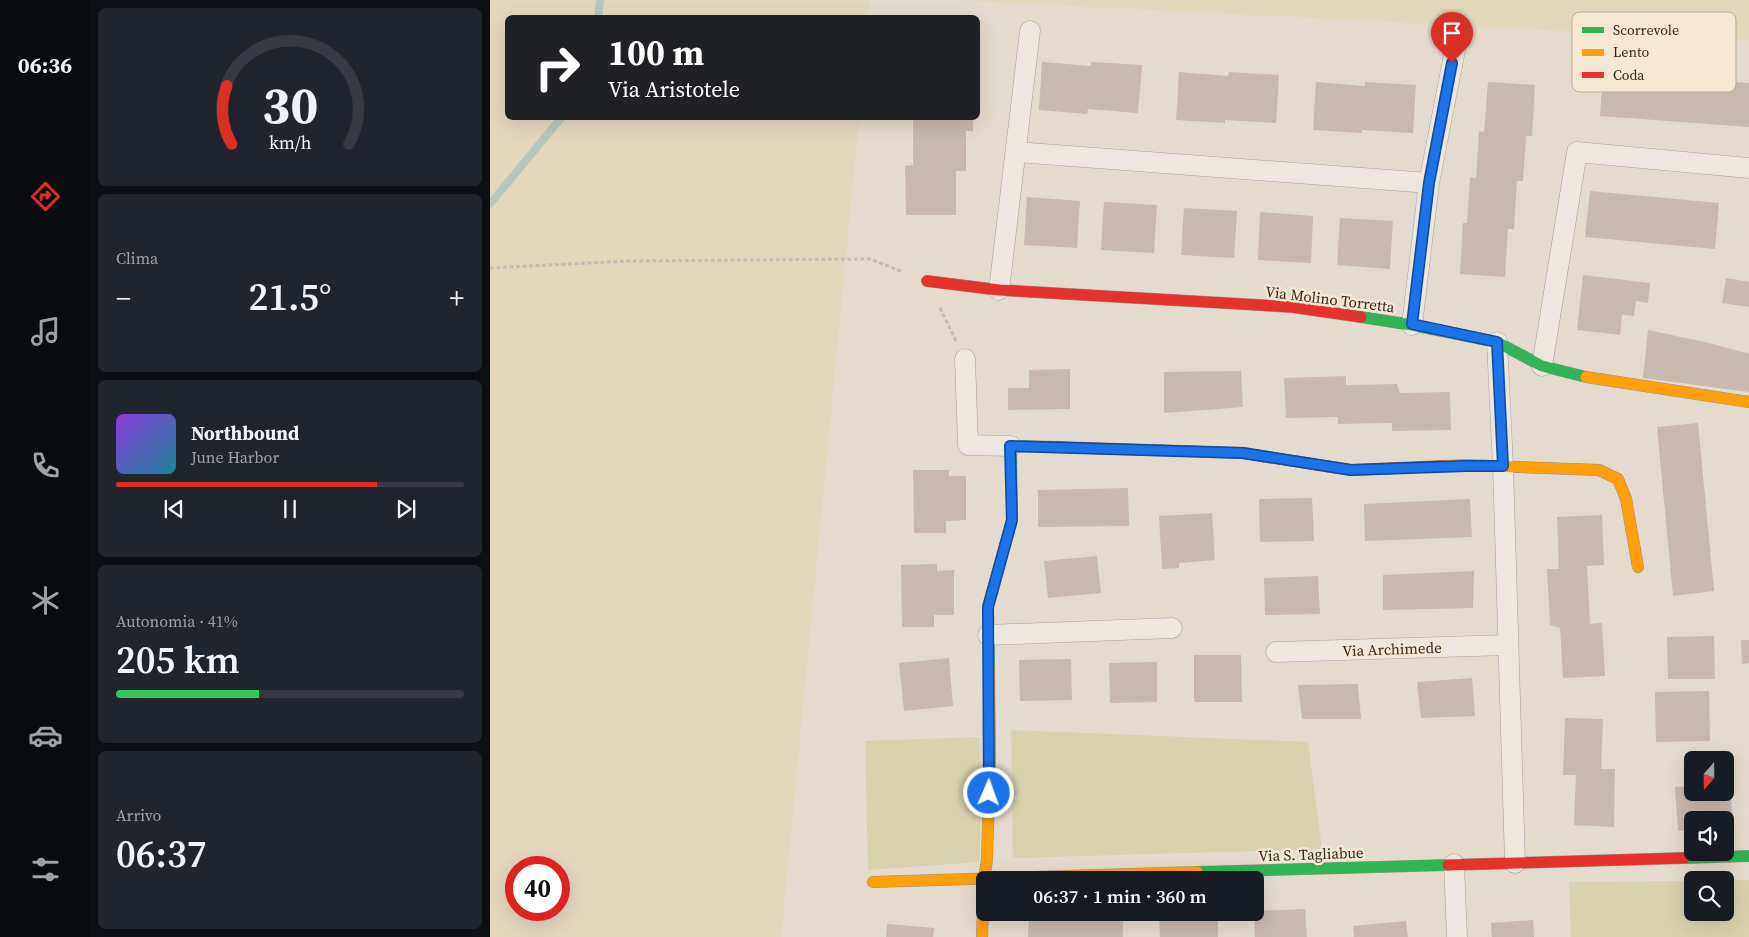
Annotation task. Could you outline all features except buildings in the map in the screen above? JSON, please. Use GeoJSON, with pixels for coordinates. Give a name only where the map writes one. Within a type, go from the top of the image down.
{"type":"FeatureCollection","features":[{"type":"Feature","properties":{"kind":"street"},"geometry":{"type":"LineString","coordinates":[[999,290],[1030,31]]}},
{"type":"Feature","properties":{"kind":"street"},"geometry":{"type":"LineString","coordinates":[[1412,324],[1429,183],[1456,45]]}},
{"type":"Feature","properties":{"kind":"street"},"geometry":{"type":"LineString","coordinates":[[1016,152],[1429,183]]}},
{"type":"Feature","properties":{"kind":"street"},"geometry":{"type":"LineString","coordinates":[[1542,366],[1577,152],[1749,168]]}},
{"type":"Feature","properties":{"kind":"street","name":"Via Molino Torretta"},"geometry":{"type":"LineString","coordinates":[[927,281],[999,290],[1292,307],[1412,324],[1497,342],[1542,366],[1586,377],[1749,402]]}},
{"type":"Feature","properties":{"kind":"street"},"geometry":{"type":"LineString","coordinates":[[1497,342],[1503,466],[1515,863]]}},
{"type":"Feature","properties":{"kind":"street"},"geometry":{"type":"LineString","coordinates":[[966,359],[968,445],[1243,453],[1351,470],[1466,466],[1599,470],[1618,479],[1626,499],[1638,567]]}},
{"type":"Feature","properties":{"kind":"street"},"geometry":{"type":"LineString","coordinates":[[985,871],[990,759],[988,607],[1012,520],[1010,446]]}},
{"type":"Feature","properties":{"kind":"street"},"geometry":{"type":"LineString","coordinates":[[988,636],[1172,628]]}},
{"type":"Feature","properties":{"kind":"street","name":"Via Archimede"},"geometry":{"type":"LineString","coordinates":[[1276,652],[1508,645]]}},
{"type":"Feature","properties":{"kind":"street","name":"Via S. Tagliabue"},"geometry":{"type":"LineString","coordinates":[[1235,871],[1749,856]]}},
{"type":"Feature","properties":{"kind":"street"},"geometry":{"type":"LineString","coordinates":[[1454,864],[1457,937]]}},
{"type":"Feature","properties":{"kind":"street","name":"Via S. Tagliabue"},"geometry":{"type":"LineString","coordinates":[[873,882],[976,879]]}},
{"type":"Feature","properties":{"kind":"street"},"geometry":{"type":"LineString","coordinates":[[982,937],[983,921]]}},
{"type":"Feature","properties":{"kind":"path"},"geometry":{"type":"LineString","coordinates":[[490,268],[627,261],[870,259],[927,281],[966,359]]}},
{"type":"Feature","properties":{"kind":"shaded area"},"geometry":{"type":"Polygon","coordinates":[[[490,0],[870,0],[868,15],[505,15],[505,120],[859,120],[781,937],[490,937],[490,0]]]}},
{"type":"Feature","properties":{"kind":"shaded area"},"geometry":{"type":"Polygon","coordinates":[[[955,0],[1749,0],[1749,40],[1736,39],[1736,12],[1572,12],[1572,31],[955,0]]]}},
{"type":"Feature","properties":{"kind":"shaded area"},"geometry":{"type":"Polygon","coordinates":[[[1011,730],[1308,742],[1322,849],[1013,858],[1011,730]]]}},
{"type":"Feature","properties":{"kind":"shaded area"},"geometry":{"type":"Polygon","coordinates":[[[980,737],[980,862],[868,870],[865,741],[980,737]]]}},
{"type":"Feature","properties":{"kind":"shaded area"},"geometry":{"type":"Polygon","coordinates":[[[1734,880],[1749,880],[1749,937],[1571,937],[1569,882],[1684,881],[1684,921],[1734,921],[1734,880]]]}},
{"type":"Feature","properties":{"kind":"waterway"},"geometry":{"type":"LineString","coordinates":[[598,15],[600,0]]}},
{"type":"Feature","properties":{"kind":"waterway"},"geometry":{"type":"LineString","coordinates":[[490,204],[559,120]]}},
{"type":"Feature","properties":{"kind":"traffic: fast"},"geometry":{"type":"LineString","coordinates":[[1361,317],[1497,342],[1542,366],[1586,377]]}},
{"type":"Feature","properties":{"kind":"traffic: fast"},"geometry":{"type":"LineString","coordinates":[[989,666],[988,607],[1012,520],[1011,446],[1058,447]]}},
{"type":"Feature","properties":{"kind":"traffic: fast"},"geometry":{"type":"LineString","coordinates":[[1734,856],[1749,856]]}},
{"type":"Feature","properties":{"kind":"traffic: fast"},"geometry":{"type":"LineString","coordinates":[[1233,871],[1448,865]]}},
{"type":"Feature","properties":{"kind":"traffic: slow"},"geometry":{"type":"LineString","coordinates":[[1586,377],[1749,402]]}},
{"type":"Feature","properties":{"kind":"traffic: slow"},"geometry":{"type":"LineString","coordinates":[[1443,466],[1466,465],[1599,470],[1618,479],[1626,499],[1638,567]]}},
{"type":"Feature","properties":{"kind":"traffic: slow"},"geometry":{"type":"LineString","coordinates":[[982,937],[984,879],[987,860],[990,759],[989,666]]}},
{"type":"Feature","properties":{"kind":"traffic: slow"},"geometry":{"type":"LineString","coordinates":[[873,882],[976,879]]}},
{"type":"Feature","properties":{"kind":"traffic: jam"},"geometry":{"type":"LineString","coordinates":[[927,281],[999,290],[1292,307],[1361,317]]}},
{"type":"Feature","properties":{"kind":"traffic: jam"},"geometry":{"type":"LineString","coordinates":[[1058,447],[1243,453],[1351,470],[1443,466]]}},
{"type":"Feature","properties":{"kind":"traffic: jam"},"geometry":{"type":"LineString","coordinates":[[1448,865],[1684,858]]}},
{"type":"Feature","properties":{"kind":"route"},"geometry":{"type":"LineString","coordinates":[[989,793],[988,607],[1012,520],[1010,446],[1243,453],[1351,470],[1503,466],[1497,342],[1412,324],[1429,183],[1452,63]]}}]}
